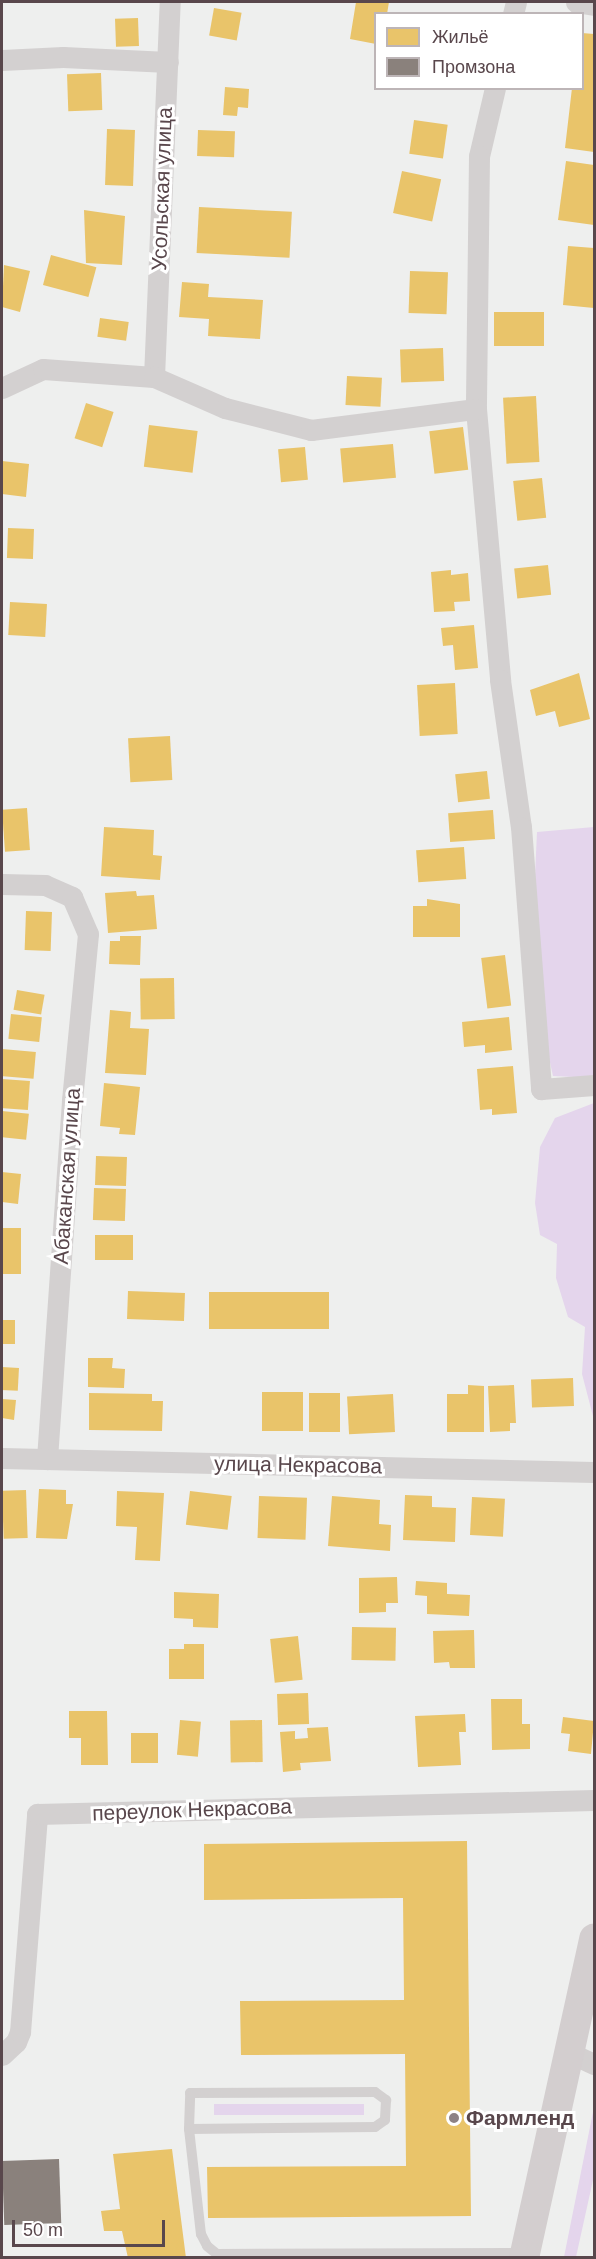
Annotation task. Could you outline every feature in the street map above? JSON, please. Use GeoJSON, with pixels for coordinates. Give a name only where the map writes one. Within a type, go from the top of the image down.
{"type":"FeatureCollection","features":[{"type":"Feature","properties":{"kind":"main road"},"geometry":{"type":"LineString","coordinates":[[524,2255],[594,1939]]}},
{"type":"Feature","properties":{"kind":"street","name":"Усольская улица"},"geometry":{"type":"LineString","coordinates":[[154,377],[170,2]]}},
{"type":"Feature","properties":{"kind":"street"},"geometry":{"type":"LineString","coordinates":[[576,2],[594,5]]}},
{"type":"Feature","properties":{"kind":"street"},"geometry":{"type":"LineString","coordinates":[[2,60],[63,57],[168,62]]}},
{"type":"Feature","properties":{"kind":"street"},"geometry":{"type":"LineString","coordinates":[[495,90],[479,156],[476,409],[500,680],[521,827],[541,1089],[594,1085]]}},
{"type":"Feature","properties":{"kind":"street"},"geometry":{"type":"LineString","coordinates":[[2,388],[43,369],[154,377],[225,408],[310,430],[476,409]]}},
{"type":"Feature","properties":{"kind":"street","name":"Абаканская улица"},"geometry":{"type":"LineString","coordinates":[[2,884],[45,885],[72,897],[88,934],[72,1101],[47,1459]]}},
{"type":"Feature","properties":{"kind":"street","name":"улица Некрасова"},"geometry":{"type":"LineString","coordinates":[[2,1458],[594,1472]]}},
{"type":"Feature","properties":{"kind":"street","name":"переулок Некрасова"},"geometry":{"type":"LineString","coordinates":[[2,2055],[16,2042],[20,2032],[37,1814],[594,1800]]}},
{"type":"Feature","properties":{"kind":"street"},"geometry":{"type":"LineString","coordinates":[[568,2052],[594,2064]]}},
{"type":"Feature","properties":{"kind":"lane"},"geometry":{"type":"LineString","coordinates":[[189,2129],[375,2127],[385,2120],[386,2100],[375,2092],[190,2093],[189,2129],[201,2234],[207,2246],[216,2254],[524,2255]]}},
{"type":"Feature","properties":{"kind":"shaded area"},"geometry":{"type":"Polygon","coordinates":[[[594,827],[594,1078],[553,1076],[547,1049],[534,898],[537,832],[594,827]]]}},
{"type":"Feature","properties":{"kind":"shaded area"},"geometry":{"type":"Polygon","coordinates":[[[594,1103],[594,1420],[582,1374],[585,1327],[568,1317],[556,1278],[557,1244],[540,1235],[535,1203],[540,1147],[555,1118],[594,1103]]]}},
{"type":"Feature","properties":{"kind":"shaded area"},"geometry":{"type":"Polygon","coordinates":[[[214,2104],[364,2104],[364,2115],[214,2115],[214,2104]]]}},
{"type":"Feature","properties":{"kind":"shaded area"},"geometry":{"type":"Polygon","coordinates":[[[594,2107],[593,2180],[576,2257],[564,2257],[594,2107]]]}},
{"type":"Feature","properties":{"kind":"building: Жильё"},"geometry":{"type":"Polygon","coordinates":[[[356,2],[389,2],[387,12],[374,12],[374,44],[350,39],[356,2]]]}},
{"type":"Feature","properties":{"kind":"building: Жильё"},"geometry":{"type":"Polygon","coordinates":[[[214,8],[242,13],[237,40],[209,36],[214,8]]]}},
{"type":"Feature","properties":{"kind":"building: Жильё"},"geometry":{"type":"Polygon","coordinates":[[[138,18],[139,46],[116,47],[115,19],[138,18]]]}},
{"type":"Feature","properties":{"kind":"building: Жильё"},"geometry":{"type":"Polygon","coordinates":[[[584,33],[594,34],[594,152],[565,148],[572,90],[584,90],[584,33]]]}},
{"type":"Feature","properties":{"kind":"building: Жильё"},"geometry":{"type":"Polygon","coordinates":[[[101,73],[102,110],[68,111],[67,74],[101,73]]]}},
{"type":"Feature","properties":{"kind":"building: Жильё"},"geometry":{"type":"Polygon","coordinates":[[[225,87],[249,89],[248,108],[238,107],[237,116],[223,115],[225,87]]]}},
{"type":"Feature","properties":{"kind":"building: Жильё"},"geometry":{"type":"Polygon","coordinates":[[[414,120],[448,125],[443,158],[409,154],[414,120]]]}},
{"type":"Feature","properties":{"kind":"building: Жильё"},"geometry":{"type":"Polygon","coordinates":[[[107,129],[135,130],[133,186],[105,185],[107,129]]]}},
{"type":"Feature","properties":{"kind":"building: Жильё"},"geometry":{"type":"Polygon","coordinates":[[[198,130],[235,131],[234,157],[197,156],[198,130]]]}},
{"type":"Feature","properties":{"kind":"building: Жильё"},"geometry":{"type":"Polygon","coordinates":[[[566,161],[594,165],[594,225],[558,220],[566,161]]]}},
{"type":"Feature","properties":{"kind":"building: Жильё"},"geometry":{"type":"Polygon","coordinates":[[[402,171],[441,179],[432,221],[393,213],[402,171]]]}},
{"type":"Feature","properties":{"kind":"building: Жильё"},"geometry":{"type":"Polygon","coordinates":[[[199,207],[292,212],[289,258],[197,253],[199,207]]]}},
{"type":"Feature","properties":{"kind":"building: Жильё"},"geometry":{"type":"Polygon","coordinates":[[[84,210],[125,216],[122,265],[86,263],[84,210]]]}},
{"type":"Feature","properties":{"kind":"building: Жильё"},"geometry":{"type":"Polygon","coordinates":[[[568,246],[594,248],[594,308],[563,305],[568,246]]]}},
{"type":"Feature","properties":{"kind":"building: Жильё"},"geometry":{"type":"Polygon","coordinates":[[[51,255],[96,267],[88,297],[43,285],[51,255]]]}},
{"type":"Feature","properties":{"kind":"building: Жильё"},"geometry":{"type":"Polygon","coordinates":[[[4,265],[30,271],[20,312],[2,307],[4,265]]]}},
{"type":"Feature","properties":{"kind":"building: Жильё"},"geometry":{"type":"Polygon","coordinates":[[[410,271],[448,272],[447,314],[409,313],[410,271]]]}},
{"type":"Feature","properties":{"kind":"building: Жильё"},"geometry":{"type":"Polygon","coordinates":[[[182,282],[209,284],[208,297],[263,300],[260,339],[208,336],[209,319],[179,317],[182,282]]]}},
{"type":"Feature","properties":{"kind":"building: Жильё"},"geometry":{"type":"Polygon","coordinates":[[[494,312],[544,312],[544,346],[494,346],[494,312]]]}},
{"type":"Feature","properties":{"kind":"building: Жильё"},"geometry":{"type":"Polygon","coordinates":[[[100,318],[129,322],[126,341],[97,337],[100,318]]]}},
{"type":"Feature","properties":{"kind":"building: Жильё"},"geometry":{"type":"Polygon","coordinates":[[[443,348],[444,381],[401,382],[400,350],[443,348]]]}},
{"type":"Feature","properties":{"kind":"building: Жильё"},"geometry":{"type":"Polygon","coordinates":[[[347,376],[382,378],[380,407],[345,405],[347,376]]]}},
{"type":"Feature","properties":{"kind":"building: Жильё"},"geometry":{"type":"Polygon","coordinates":[[[536,396],[539,462],[506,464],[503,398],[536,396]]]}},
{"type":"Feature","properties":{"kind":"building: Жильё"},"geometry":{"type":"Polygon","coordinates":[[[86,403],[114,412],[102,447],[75,438],[86,403]]]}},
{"type":"Feature","properties":{"kind":"building: Жильё"},"geometry":{"type":"Polygon","coordinates":[[[149,425],[198,431],[193,473],[144,467],[149,425]]]}},
{"type":"Feature","properties":{"kind":"building: Жильё"},"geometry":{"type":"Polygon","coordinates":[[[463,427],[468,470],[434,474],[429,431],[463,427]]]}},
{"type":"Feature","properties":{"kind":"building: Жильё"},"geometry":{"type":"Polygon","coordinates":[[[393,444],[396,478],[343,482],[340,449],[393,444]]]}},
{"type":"Feature","properties":{"kind":"building: Жильё"},"geometry":{"type":"Polygon","coordinates":[[[305,447],[308,480],[281,482],[278,449],[305,447]]]}},
{"type":"Feature","properties":{"kind":"building: Жильё"},"geometry":{"type":"Polygon","coordinates":[[[2,461],[29,464],[26,497],[2,494],[2,461]]]}},
{"type":"Feature","properties":{"kind":"building: Жильё"},"geometry":{"type":"Polygon","coordinates":[[[542,478],[546,518],[517,521],[513,481],[542,478]]]}},
{"type":"Feature","properties":{"kind":"building: Жильё"},"geometry":{"type":"Polygon","coordinates":[[[8,528],[34,529],[33,559],[7,558],[8,528]]]}},
{"type":"Feature","properties":{"kind":"building: Жильё"},"geometry":{"type":"Polygon","coordinates":[[[548,565],[551,595],[517,598],[514,569],[548,565]]]}},
{"type":"Feature","properties":{"kind":"building: Жильё"},"geometry":{"type":"Polygon","coordinates":[[[451,570],[451,575],[468,573],[470,601],[454,602],[455,611],[434,612],[431,572],[451,570]]]}},
{"type":"Feature","properties":{"kind":"building: Жильё"},"geometry":{"type":"Polygon","coordinates":[[[10,602],[47,604],[45,637],[8,635],[10,602]]]}},
{"type":"Feature","properties":{"kind":"building: Жильё"},"geometry":{"type":"Polygon","coordinates":[[[474,625],[478,668],[455,670],[453,645],[443,646],[441,628],[474,625]]]}},
{"type":"Feature","properties":{"kind":"building: Жильё"},"geometry":{"type":"Polygon","coordinates":[[[579,673],[590,719],[559,727],[555,711],[536,716],[530,690],[579,673]]]}},
{"type":"Feature","properties":{"kind":"building: Жильё"},"geometry":{"type":"Polygon","coordinates":[[[455,683],[458,734],[420,736],[417,685],[455,683]]]}},
{"type":"Feature","properties":{"kind":"building: Жильё"},"geometry":{"type":"Polygon","coordinates":[[[170,736],[172,780],[130,782],[128,738],[170,736]]]}},
{"type":"Feature","properties":{"kind":"building: Жильё"},"geometry":{"type":"Polygon","coordinates":[[[487,771],[490,799],[458,802],[455,774],[487,771]]]}},
{"type":"Feature","properties":{"kind":"building: Жильё"},"geometry":{"type":"Polygon","coordinates":[[[27,808],[30,850],[5,852],[2,810],[27,808]]]}},
{"type":"Feature","properties":{"kind":"building: Жильё"},"geometry":{"type":"Polygon","coordinates":[[[493,810],[495,839],[450,842],[448,813],[493,810]]]}},
{"type":"Feature","properties":{"kind":"building: Жильё"},"geometry":{"type":"Polygon","coordinates":[[[104,827],[154,830],[153,855],[162,856],[160,880],[101,876],[104,827]]]}},
{"type":"Feature","properties":{"kind":"building: Жильё"},"geometry":{"type":"Polygon","coordinates":[[[464,847],[466,879],[418,882],[416,850],[464,847]]]}},
{"type":"Feature","properties":{"kind":"building: Жильё"},"geometry":{"type":"Polygon","coordinates":[[[136,891],[137,896],[154,895],[157,929],[108,933],[105,893],[136,891]]]}},
{"type":"Feature","properties":{"kind":"building: Жильё"},"geometry":{"type":"Polygon","coordinates":[[[427,899],[460,904],[460,937],[413,937],[413,906],[427,906],[427,899]]]}},
{"type":"Feature","properties":{"kind":"building: Жильё"},"geometry":{"type":"Polygon","coordinates":[[[26,911],[52,912],[51,951],[25,950],[26,911]]]}},
{"type":"Feature","properties":{"kind":"building: Жильё"},"geometry":{"type":"Polygon","coordinates":[[[120,936],[141,936],[140,965],[109,964],[110,941],[120,941],[120,936]]]}},
{"type":"Feature","properties":{"kind":"building: Жильё"},"geometry":{"type":"Polygon","coordinates":[[[505,955],[511,1006],[487,1009],[481,958],[505,955]]]}},
{"type":"Feature","properties":{"kind":"building: Жильё"},"geometry":{"type":"Polygon","coordinates":[[[174,978],[175,1019],[141,1020],[140,979],[174,978]]]}},
{"type":"Feature","properties":{"kind":"building: Жильё"},"geometry":{"type":"Polygon","coordinates":[[[17,990],[45,995],[41,1015],[14,1010],[17,990]]]}},
{"type":"Feature","properties":{"kind":"building: Жильё"},"geometry":{"type":"Polygon","coordinates":[[[110,1010],[131,1012],[130,1028],[149,1029],[146,1075],[105,1073],[110,1010]]]}},
{"type":"Feature","properties":{"kind":"building: Жильё"},"geometry":{"type":"Polygon","coordinates":[[[11,1014],[42,1017],[39,1042],[8,1039],[11,1014]]]}},
{"type":"Feature","properties":{"kind":"building: Жильё"},"geometry":{"type":"Polygon","coordinates":[[[509,1017],[512,1050],[485,1053],[485,1045],[464,1047],[462,1022],[509,1017]]]}},
{"type":"Feature","properties":{"kind":"building: Жильё"},"geometry":{"type":"Polygon","coordinates":[[[2,1049],[36,1052],[34,1079],[2,1076],[2,1049]]]}},
{"type":"Feature","properties":{"kind":"building: Жильё"},"geometry":{"type":"Polygon","coordinates":[[[513,1066],[517,1113],[492,1115],[492,1109],[480,1110],[477,1069],[513,1066]]]}},
{"type":"Feature","properties":{"kind":"building: Жильё"},"geometry":{"type":"Polygon","coordinates":[[[2,1079],[30,1081],[28,1110],[2,1108],[2,1079]]]}},
{"type":"Feature","properties":{"kind":"building: Жильё"},"geometry":{"type":"Polygon","coordinates":[[[104,1083],[140,1087],[135,1135],[119,1134],[120,1128],[100,1126],[104,1083]]]}},
{"type":"Feature","properties":{"kind":"building: Жильё"},"geometry":{"type":"Polygon","coordinates":[[[2,1111],[29,1114],[26,1140],[2,1137],[2,1111]]]}},
{"type":"Feature","properties":{"kind":"building: Жильё"},"geometry":{"type":"Polygon","coordinates":[[[96,1156],[127,1157],[126,1186],[95,1185],[96,1156]]]}},
{"type":"Feature","properties":{"kind":"building: Жильё"},"geometry":{"type":"Polygon","coordinates":[[[2,1172],[21,1174],[18,1204],[2,1202],[2,1172]]]}},
{"type":"Feature","properties":{"kind":"building: Жильё"},"geometry":{"type":"Polygon","coordinates":[[[94,1188],[126,1189],[125,1221],[93,1220],[94,1188]]]}},
{"type":"Feature","properties":{"kind":"building: Жильё"},"geometry":{"type":"Polygon","coordinates":[[[2,1228],[21,1228],[21,1274],[2,1274],[2,1228]]]}},
{"type":"Feature","properties":{"kind":"building: Жильё"},"geometry":{"type":"Polygon","coordinates":[[[95,1235],[133,1235],[133,1260],[95,1260],[95,1235]]]}},
{"type":"Feature","properties":{"kind":"building: Жильё"},"geometry":{"type":"Polygon","coordinates":[[[128,1291],[185,1293],[184,1321],[127,1319],[128,1291]]]}},
{"type":"Feature","properties":{"kind":"building: Жильё"},"geometry":{"type":"Polygon","coordinates":[[[209,1292],[329,1292],[329,1329],[209,1329],[209,1292]]]}},
{"type":"Feature","properties":{"kind":"building: Жильё"},"geometry":{"type":"Polygon","coordinates":[[[2,1320],[15,1320],[15,1344],[2,1344],[2,1320]]]}},
{"type":"Feature","properties":{"kind":"building: Жильё"},"geometry":{"type":"Polygon","coordinates":[[[88,1358],[113,1358],[112,1368],[125,1369],[124,1388],[88,1387],[88,1358]]]}},
{"type":"Feature","properties":{"kind":"building: Жильё"},"geometry":{"type":"Polygon","coordinates":[[[2,1367],[19,1368],[18,1391],[2,1390],[2,1367]]]}},
{"type":"Feature","properties":{"kind":"building: Жильё"},"geometry":{"type":"Polygon","coordinates":[[[573,1378],[574,1406],[532,1407],[531,1379],[573,1378]]]}},
{"type":"Feature","properties":{"kind":"building: Жильё"},"geometry":{"type":"Polygon","coordinates":[[[468,1385],[484,1386],[484,1432],[447,1432],[447,1394],[468,1394],[468,1385]]]}},
{"type":"Feature","properties":{"kind":"building: Жильё"},"geometry":{"type":"Polygon","coordinates":[[[514,1385],[516,1423],[510,1423],[510,1431],[490,1432],[488,1386],[514,1385]]]}},
{"type":"Feature","properties":{"kind":"building: Жильё"},"geometry":{"type":"Polygon","coordinates":[[[262,1392],[303,1392],[303,1431],[262,1431],[262,1392]]]}},
{"type":"Feature","properties":{"kind":"building: Жильё"},"geometry":{"type":"Polygon","coordinates":[[[89,1393],[152,1394],[152,1401],[163,1401],[162,1431],[89,1430],[89,1393]]]}},
{"type":"Feature","properties":{"kind":"building: Жильё"},"geometry":{"type":"Polygon","coordinates":[[[309,1393],[340,1393],[340,1432],[309,1432],[309,1393]]]}},
{"type":"Feature","properties":{"kind":"building: Жильё"},"geometry":{"type":"Polygon","coordinates":[[[393,1394],[395,1432],[349,1434],[347,1396],[393,1394]]]}},
{"type":"Feature","properties":{"kind":"building: Жильё"},"geometry":{"type":"Polygon","coordinates":[[[2,1399],[16,1400],[14,1420],[2,1418],[2,1399]]]}},
{"type":"Feature","properties":{"kind":"building: Жильё"},"geometry":{"type":"Polygon","coordinates":[[[39,1489],[66,1490],[66,1504],[73,1504],[67,1539],[36,1538],[39,1489]]]}},
{"type":"Feature","properties":{"kind":"building: Жильё"},"geometry":{"type":"Polygon","coordinates":[[[26,1490],[28,1538],[4,1539],[2,1491],[26,1490]]]}},
{"type":"Feature","properties":{"kind":"building: Жильё"},"geometry":{"type":"Polygon","coordinates":[[[117,1491],[164,1493],[160,1561],[135,1560],[137,1527],[116,1526],[117,1491]]]}},
{"type":"Feature","properties":{"kind":"building: Жильё"},"geometry":{"type":"Polygon","coordinates":[[[190,1491],[232,1496],[228,1530],[186,1525],[190,1491]]]}},
{"type":"Feature","properties":{"kind":"building: Жильё"},"geometry":{"type":"Polygon","coordinates":[[[405,1495],[432,1496],[432,1507],[456,1508],[455,1542],[403,1540],[405,1495]]]}},
{"type":"Feature","properties":{"kind":"building: Жильё"},"geometry":{"type":"Polygon","coordinates":[[[259,1496],[307,1498],[306,1540],[258,1538],[259,1496]]]}},
{"type":"Feature","properties":{"kind":"building: Жильё"},"geometry":{"type":"Polygon","coordinates":[[[332,1496],[380,1500],[379,1524],[391,1525],[390,1551],[328,1546],[332,1496]]]}},
{"type":"Feature","properties":{"kind":"building: Жильё"},"geometry":{"type":"Polygon","coordinates":[[[472,1497],[505,1499],[503,1537],[470,1535],[472,1497]]]}},
{"type":"Feature","properties":{"kind":"building: Жильё"},"geometry":{"type":"Polygon","coordinates":[[[397,1577],[398,1603],[386,1603],[386,1612],[359,1613],[359,1578],[397,1577]]]}},
{"type":"Feature","properties":{"kind":"building: Жильё"},"geometry":{"type":"Polygon","coordinates":[[[416,1581],[447,1583],[447,1594],[470,1595],[469,1616],[427,1614],[427,1596],[415,1595],[416,1581]]]}},
{"type":"Feature","properties":{"kind":"building: Жильё"},"geometry":{"type":"Polygon","coordinates":[[[174,1592],[219,1594],[218,1628],[193,1627],[193,1619],[174,1618],[174,1592]]]}},
{"type":"Feature","properties":{"kind":"building: Жильё"},"geometry":{"type":"Polygon","coordinates":[[[352,1627],[396,1628],[395,1661],[351,1660],[352,1627]]]}},
{"type":"Feature","properties":{"kind":"building: Жильё"},"geometry":{"type":"Polygon","coordinates":[[[474,1630],[475,1668],[450,1668],[449,1662],[434,1663],[433,1631],[474,1630]]]}},
{"type":"Feature","properties":{"kind":"building: Жильё"},"geometry":{"type":"Polygon","coordinates":[[[298,1636],[303,1680],[275,1683],[270,1639],[298,1636]]]}},
{"type":"Feature","properties":{"kind":"building: Жильё"},"geometry":{"type":"Polygon","coordinates":[[[184,1644],[204,1644],[204,1679],[169,1679],[169,1649],[184,1649],[184,1644]]]}},
{"type":"Feature","properties":{"kind":"building: Жильё"},"geometry":{"type":"Polygon","coordinates":[[[308,1693],[309,1724],[278,1725],[277,1694],[308,1693]]]}},
{"type":"Feature","properties":{"kind":"building: Жильё"},"geometry":{"type":"Polygon","coordinates":[[[491,1699],[522,1699],[522,1724],[530,1724],[530,1749],[492,1750],[491,1699]]]}},
{"type":"Feature","properties":{"kind":"building: Жильё"},"geometry":{"type":"Polygon","coordinates":[[[69,1711],[107,1711],[108,1765],[81,1765],[81,1738],[69,1738],[69,1711]]]}},
{"type":"Feature","properties":{"kind":"building: Жильё"},"geometry":{"type":"Polygon","coordinates":[[[465,1714],[466,1732],[459,1732],[461,1765],[418,1767],[415,1716],[465,1714]]]}},
{"type":"Feature","properties":{"kind":"building: Жильё"},"geometry":{"type":"Polygon","coordinates":[[[563,1717],[594,1721],[591,1754],[568,1751],[570,1734],[561,1733],[563,1717]]]}},
{"type":"Feature","properties":{"kind":"building: Жильё"},"geometry":{"type":"Polygon","coordinates":[[[180,1720],[201,1722],[198,1757],[177,1755],[180,1720]]]}},
{"type":"Feature","properties":{"kind":"building: Жильё"},"geometry":{"type":"Polygon","coordinates":[[[262,1720],[263,1762],[231,1763],[230,1721],[262,1720]]]}},
{"type":"Feature","properties":{"kind":"building: Жильё"},"geometry":{"type":"Polygon","coordinates":[[[328,1727],[331,1761],[300,1763],[301,1770],[283,1772],[280,1732],[295,1731],[295,1739],[308,1738],[307,1728],[328,1727]]]}},
{"type":"Feature","properties":{"kind":"building: Жильё"},"geometry":{"type":"Polygon","coordinates":[[[131,1733],[158,1733],[158,1763],[131,1763],[131,1733]]]}},
{"type":"Feature","properties":{"kind":"building: Жильё"},"geometry":{"type":"Polygon","coordinates":[[[467,1841],[471,2216],[208,2218],[207,2167],[406,2166],[405,2054],[241,2055],[240,2001],[404,2000],[403,1898],[204,1900],[204,1844],[467,1841]]]}},
{"type":"Feature","properties":{"kind":"building: Жильё"},"geometry":{"type":"Polygon","coordinates":[[[172,2149],[186,2258],[128,2258],[122,2231],[104,2231],[101,2211],[120,2209],[113,2154],[172,2149]]]}},
{"type":"Feature","properties":{"kind":"building: Промзона"},"geometry":{"type":"Polygon","coordinates":[[[59,2159],[61,2223],[4,2225],[2,2161],[59,2159]]]}},
{"type":"Feature","properties":{"kind":"place","name":"Фармленд"},"geometry":{"type":"Point","coordinates":[454,2118]}}]}
